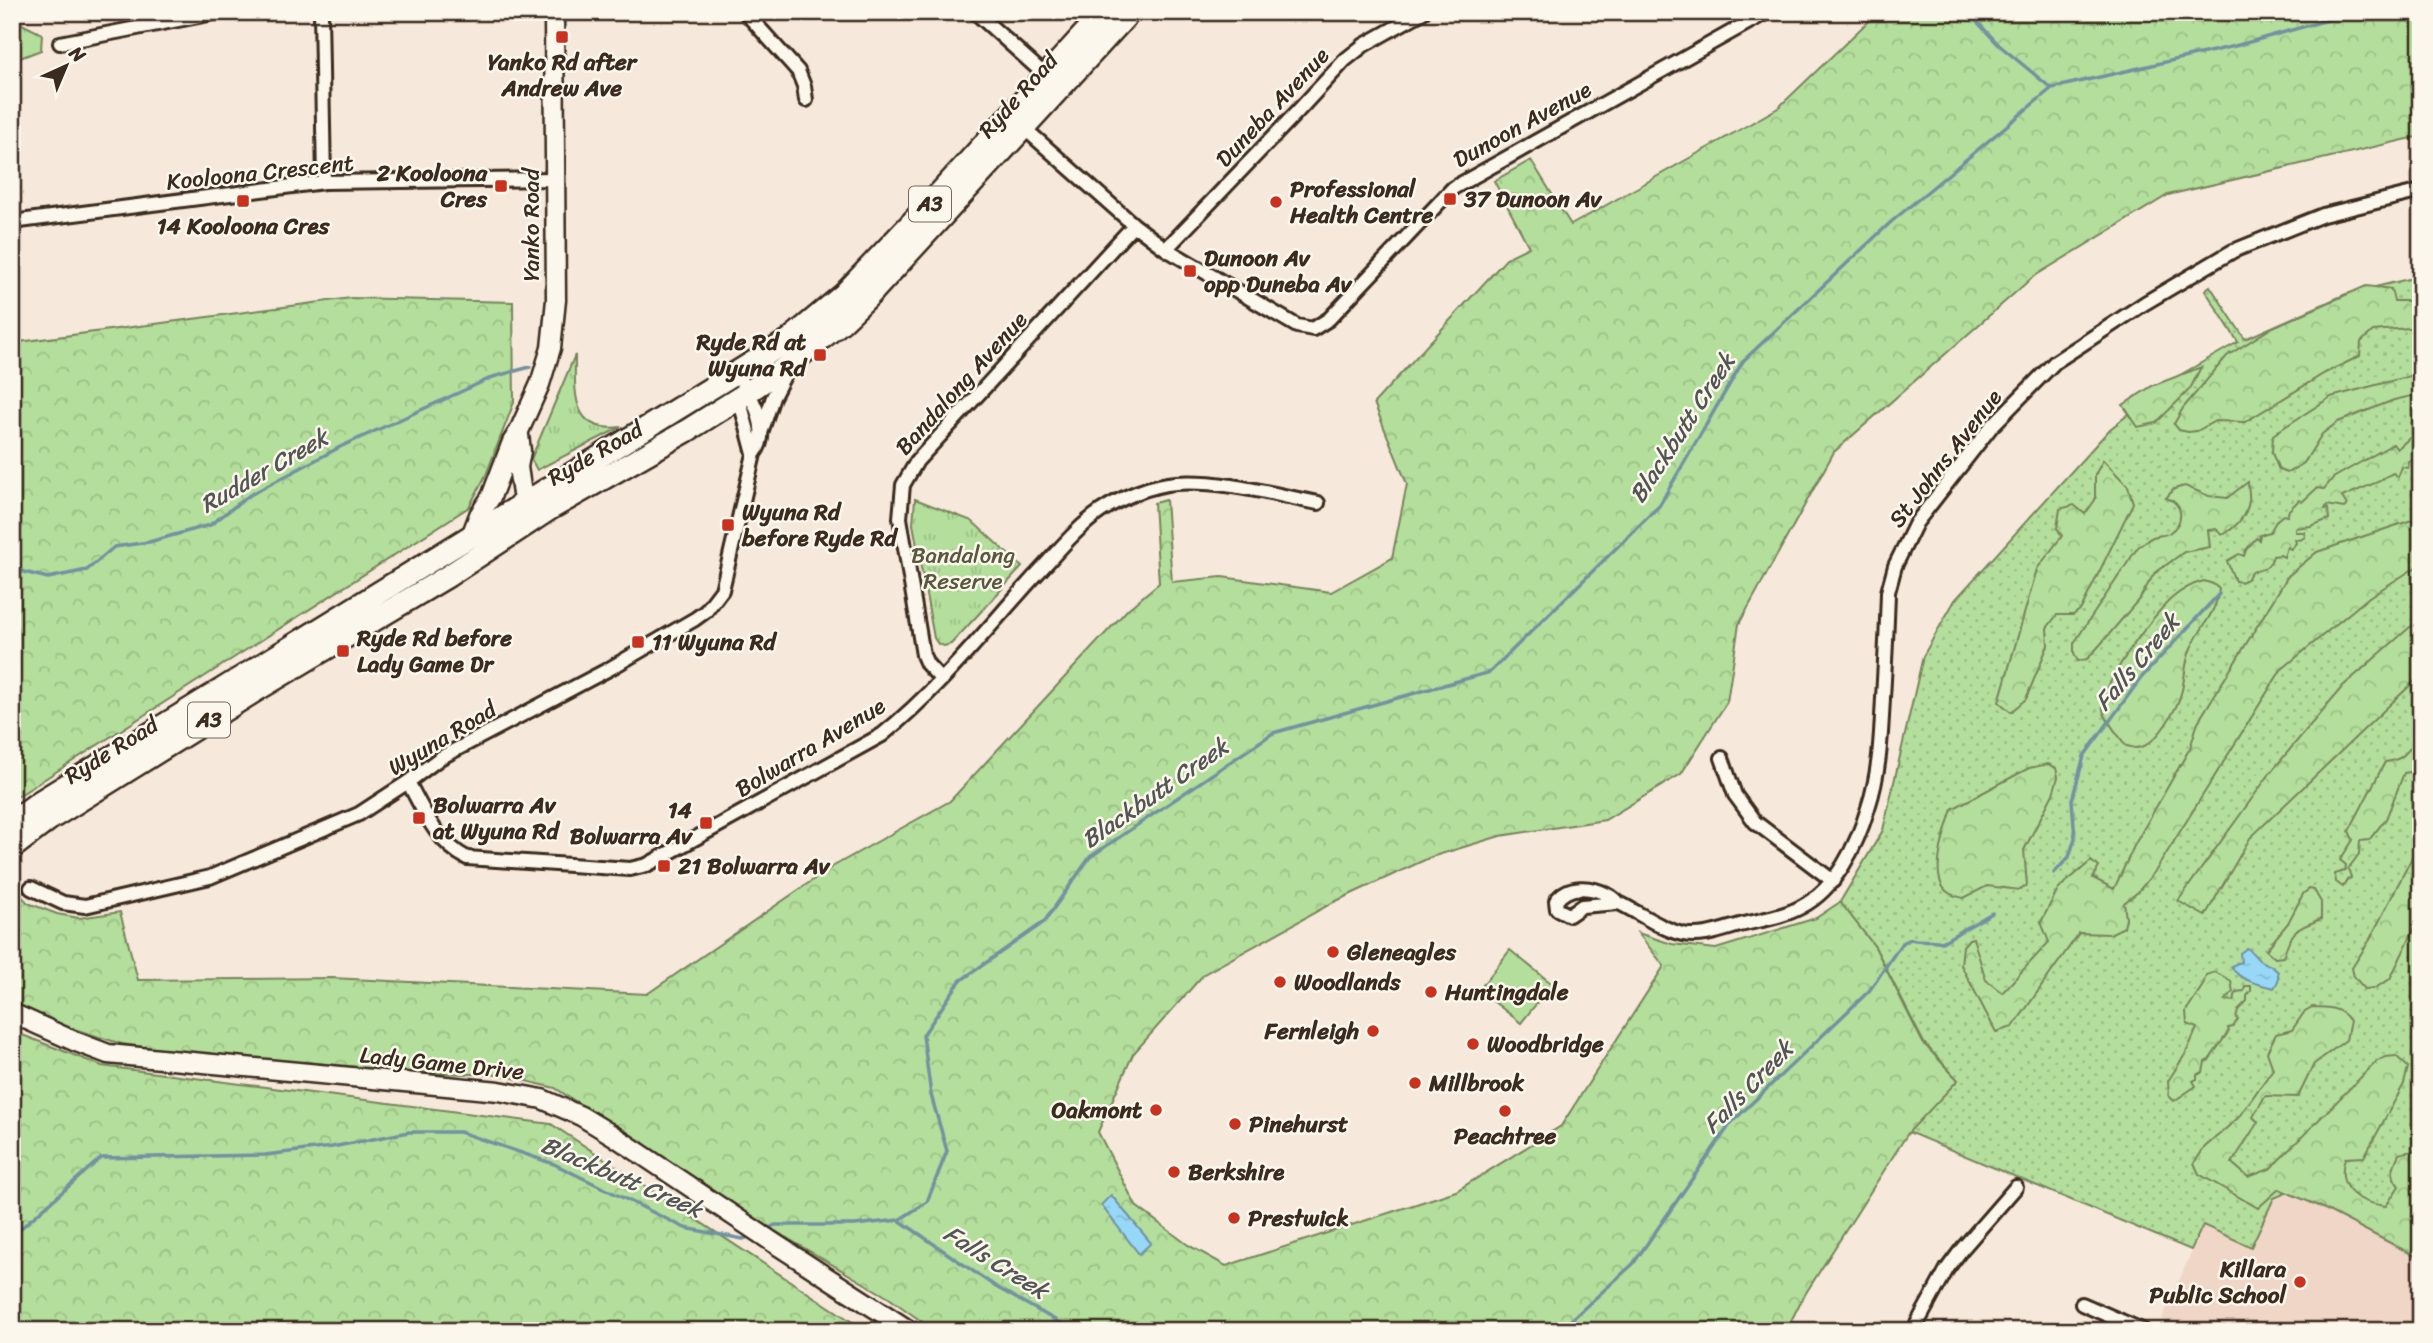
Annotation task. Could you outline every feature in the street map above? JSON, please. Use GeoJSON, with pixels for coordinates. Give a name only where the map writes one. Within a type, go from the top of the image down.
{"type":"FeatureCollection","features":[{"type":"Feature","properties":{"kind":"highway","name":"Ryde Road"},"geometry":{"type":"LineString","coordinates":[[741,387],[789,340],[844,293],[936,197],[1104,12]]}},
{"type":"Feature","properties":{"kind":"highway","name":"Ryde Road"},"geometry":{"type":"LineString","coordinates":[[12,822],[39,802],[471,536],[522,511],[741,387],[790,364],[842,322],[870,295],[1130,12]]}},
{"type":"Feature","properties":{"kind":"highway","name":"Ryde Road"},"geometry":{"type":"LineString","coordinates":[[12,848],[50,819],[267,684],[448,576],[522,511]]}},
{"type":"Feature","properties":{"kind":"main road","name":"Yanko Road"},"geometry":{"type":"LineString","coordinates":[[471,536],[540,384],[551,348],[556,300],[554,12]]}},
{"type":"Feature","properties":{"kind":"main road","name":"Yanko Road"},"geometry":{"type":"LineString","coordinates":[[519,432],[518,467],[522,511]]}},
{"type":"Feature","properties":{"kind":"main road"},"geometry":{"type":"LineString","coordinates":[[505,459],[510,488],[522,511]]}},
{"type":"Feature","properties":{"kind":"main road","name":"Lady Game Drive"},"geometry":{"type":"LineString","coordinates":[[12,1007],[74,1041],[108,1054],[499,1091],[542,1099],[581,1116],[614,1136],[910,1331]]}},
{"type":"Feature","properties":{"kind":"main road","name":"Lady Game Drive"},"geometry":{"type":"LineString","coordinates":[[12,1013],[34,1021]]}},
{"type":"Feature","properties":{"kind":"street"},"geometry":{"type":"LineString","coordinates":[[60,43],[219,12]]}},
{"type":"Feature","properties":{"kind":"street"},"geometry":{"type":"LineString","coordinates":[[321,12],[324,182]]}},
{"type":"Feature","properties":{"kind":"street"},"geometry":{"type":"LineString","coordinates":[[745,12],[798,71],[806,100]]}},
{"type":"Feature","properties":{"kind":"street"},"geometry":{"type":"LineString","coordinates":[[975,12],[1045,75]]}},
{"type":"Feature","properties":{"kind":"street","name":"Duneba Avenue"},"geometry":{"type":"LineString","coordinates":[[1166,249],[1345,60],[1364,45],[1423,12]]}},
{"type":"Feature","properties":{"kind":"street","name":"Dunoon Avenue"},"geometry":{"type":"LineString","coordinates":[[1024,128],[1134,225],[1166,249],[1297,326],[1313,329],[1321,326],[1453,188],[1767,12]]}},
{"type":"Feature","properties":{"kind":"street","name":"Kooloona Crescent"},"geometry":{"type":"LineString","coordinates":[[12,222],[324,182],[556,179]]}},
{"type":"Feature","properties":{"kind":"street","name":"St Johns Avenue"},"geometry":{"type":"LineString","coordinates":[[1618,903],[1676,932],[1699,934],[1790,912],[1818,896],[1833,881],[1855,843],[1875,783],[1880,756],[1888,592],[1895,566],[1916,523],[1991,427],[2055,362],[2145,303],[2233,251],[2323,215],[2421,191]]}},
{"type":"Feature","properties":{"kind":"street","name":"Bandalong Avenue"},"geometry":{"type":"LineString","coordinates":[[941,678],[927,664],[923,655],[900,518],[903,485],[917,461],[1134,225]]}},
{"type":"Feature","properties":{"kind":"street","name":"Wyuna Road"},"geometry":{"type":"LineString","coordinates":[[31,888],[63,903],[85,906],[210,877],[359,814],[440,758],[609,669],[695,619],[706,611],[722,590],[754,454],[760,447],[762,430],[773,397],[790,364]]}},
{"type":"Feature","properties":{"kind":"street"},"geometry":{"type":"LineString","coordinates":[[741,387],[753,398],[762,430]]}},
{"type":"Feature","properties":{"kind":"street","name":"Wyuna Road"},"geometry":{"type":"LineString","coordinates":[[741,387],[750,447],[754,454]]}},
{"type":"Feature","properties":{"kind":"street","name":"Bolwarra Avenue"},"geometry":{"type":"LineString","coordinates":[[408,782],[438,836],[446,845],[467,858],[630,869],[647,865],[882,735],[901,720],[1071,537],[1103,509],[1124,498],[1173,484],[1196,483],[1220,484],[1318,503]]}},
{"type":"Feature","properties":{"kind":"street"},"geometry":{"type":"LineString","coordinates":[[1722,758],[1735,795],[1755,822],[1833,881]]}},
{"type":"Feature","properties":{"kind":"street"},"geometry":{"type":"LineString","coordinates":[[1913,1331],[1947,1269],[2016,1187]]}},
{"type":"Feature","properties":{"kind":"street"},"geometry":{"type":"LineString","coordinates":[[2082,1304],[2144,1331]]}},
{"type":"Feature","properties":{"kind":"shaded area","name":"Killara Public School"},"geometry":{"type":"Polygon","coordinates":[[[2295,1190],[2421,1245],[2421,1331],[2188,1331],[2162,1319],[2204,1224],[2252,1245],[2271,1198],[2295,1190]]]}},
{"type":"Feature","properties":{"kind":"green space"},"geometry":{"type":"Polygon","coordinates":[[[1878,12],[2421,12],[2421,136],[2168,195],[2033,277],[1834,452],[1739,624],[1727,702],[1681,774],[1605,820],[1500,836],[1431,857],[1334,902],[1204,974],[1133,1054],[1098,1132],[1136,1206],[1188,1245],[1226,1266],[1456,1191],[1561,1126],[1664,966],[1638,933],[1672,944],[1716,949],[1816,918],[1840,902],[1875,947],[1923,1043],[1958,1080],[1908,1133],[1802,1299],[1786,1331],[935,1331],[889,1298],[753,1218],[555,1088],[501,1075],[406,1072],[316,1063],[227,1059],[122,1044],[36,1017],[12,999],[12,886],[28,903],[57,914],[79,918],[120,912],[138,980],[332,978],[647,994],[832,867],[950,801],[1128,609],[1159,583],[1154,503],[1166,500],[1172,582],[1222,577],[1331,592],[1392,558],[1407,484],[1374,403],[1508,257],[1529,247],[1494,181],[1531,160],[1571,225],[1778,108],[1878,12]]]}},
{"type":"Feature","properties":{"kind":"green space"},"geometry":{"type":"Polygon","coordinates":[[[12,19],[42,34],[41,50],[12,61],[12,19]]]}},
{"type":"Feature","properties":{"kind":"green space"},"geometry":{"type":"Polygon","coordinates":[[[2421,276],[2421,1246],[2293,1190],[2274,1198],[2251,1247],[2203,1225],[2191,1250],[1908,1132],[1957,1079],[1924,1043],[1875,947],[1840,902],[1883,830],[1923,656],[1955,600],[2110,429],[2173,379],[2238,342],[2205,290],[2210,286],[2245,339],[2346,294],[2421,276]]]}},
{"type":"Feature","properties":{"kind":"green space"},"geometry":{"type":"Polygon","coordinates":[[[2366,286],[2391,289],[2394,301],[2421,301],[2421,327],[2373,331],[2361,342],[2360,356],[2325,373],[2245,422],[2215,421],[2197,431],[2188,432],[2179,430],[2174,424],[2183,408],[2227,356],[2273,327],[2366,286]]]}},
{"type":"Feature","properties":{"kind":"green space"},"geometry":{"type":"Polygon","coordinates":[[[351,298],[513,302],[514,402],[486,475],[469,507],[12,800],[12,343],[351,298]]]}},
{"type":"Feature","properties":{"kind":"green space"},"geometry":{"type":"Polygon","coordinates":[[[575,355],[576,395],[584,417],[592,424],[621,427],[537,470],[531,459],[575,355]]]}},
{"type":"Feature","properties":{"kind":"green space"},"geometry":{"type":"Polygon","coordinates":[[[2201,367],[2190,389],[2156,423],[2138,427],[2123,405],[2152,386],[2201,367]]]}},
{"type":"Feature","properties":{"kind":"green space"},"geometry":{"type":"Polygon","coordinates":[[[2421,373],[2421,394],[2394,400],[2338,422],[2322,434],[2304,463],[2287,473],[2279,470],[2272,453],[2273,435],[2280,430],[2331,397],[2421,373]]]}},
{"type":"Feature","properties":{"kind":"green space"},"geometry":{"type":"Polygon","coordinates":[[[2413,435],[2421,438],[2421,464],[2409,462],[2408,468],[2402,467],[2398,477],[2393,473],[2342,497],[2347,505],[2344,508],[2327,505],[2325,509],[2328,509],[2329,519],[2311,526],[2295,528],[2295,532],[2304,532],[2305,537],[2295,539],[2296,543],[2291,549],[2287,547],[2284,557],[2273,556],[2265,567],[2251,572],[2248,578],[2241,582],[2235,581],[2227,561],[2239,554],[2244,556],[2256,538],[2259,540],[2260,535],[2270,532],[2277,520],[2283,515],[2287,516],[2299,500],[2302,502],[2317,488],[2324,489],[2333,478],[2393,444],[2397,449],[2413,435]]]}},
{"type":"Feature","properties":{"kind":"green space"},"geometry":{"type":"Polygon","coordinates":[[[2103,460],[2128,486],[2133,503],[2081,609],[2073,615],[2057,615],[2047,628],[2048,645],[2026,699],[2011,712],[1999,702],[2037,569],[2062,536],[2057,528],[2060,509],[2074,505],[2085,514],[2095,500],[2095,475],[2103,460]]]}},
{"type":"Feature","properties":{"kind":"green space"},"geometry":{"type":"Polygon","coordinates":[[[2248,482],[2248,506],[2236,525],[2223,534],[2216,529],[2208,530],[2210,547],[2184,552],[2154,574],[2140,598],[2100,645],[2087,659],[2078,661],[2074,653],[2074,643],[2138,547],[2153,537],[2169,533],[2178,524],[2179,509],[2166,498],[2174,489],[2185,486],[2209,496],[2227,498],[2248,482]]]}},
{"type":"Feature","properties":{"kind":"green space","name":"Bandalong Reserve"},"geometry":{"type":"Polygon","coordinates":[[[915,499],[972,521],[1022,567],[951,644],[944,646],[938,644],[934,638],[913,524],[915,499]]]}},
{"type":"Feature","properties":{"kind":"green space"},"geometry":{"type":"Polygon","coordinates":[[[2421,517],[2421,564],[2369,597],[2281,670],[2156,870],[2138,892],[2124,903],[2124,927],[2110,934],[2079,933],[2013,1027],[1996,1032],[1961,965],[1963,946],[1973,938],[1986,980],[2002,993],[2049,942],[2041,922],[2058,889],[2091,861],[2099,867],[2093,878],[2114,889],[2135,844],[2190,748],[2198,722],[2288,576],[2317,552],[2421,517]]]}},
{"type":"Feature","properties":{"kind":"green space"},"geometry":{"type":"Polygon","coordinates":[[[2204,581],[2219,589],[2218,597],[2189,653],[2176,706],[2159,734],[2151,741],[2136,748],[2126,746],[2104,714],[2104,698],[2109,684],[2129,651],[2163,607],[2182,591],[2204,581]]]}},
{"type":"Feature","properties":{"kind":"green space"},"geometry":{"type":"Polygon","coordinates":[[[2418,623],[2421,624],[2421,675],[2250,838],[2205,916],[2178,901],[2271,772],[2343,686],[2418,623]]]}},
{"type":"Feature","properties":{"kind":"green space"},"geometry":{"type":"Polygon","coordinates":[[[2421,737],[2421,756],[2410,772],[2404,773],[2386,819],[2369,840],[2360,841],[2359,854],[2348,869],[2351,878],[2343,887],[2336,882],[2335,874],[2345,871],[2346,865],[2340,860],[2353,840],[2349,831],[2385,762],[2402,756],[2421,737]]]}},
{"type":"Feature","properties":{"kind":"green space"},"geometry":{"type":"Polygon","coordinates":[[[2048,764],[2056,768],[2058,777],[2053,794],[2024,850],[2027,885],[2020,890],[1987,886],[1964,898],[1949,893],[1939,877],[1939,866],[1952,809],[2029,768],[2048,764]]]}},
{"type":"Feature","properties":{"kind":"green space"},"geometry":{"type":"Polygon","coordinates":[[[2421,840],[2421,915],[2390,979],[2375,988],[2365,989],[2354,977],[2352,968],[2369,941],[2421,840]]]}},
{"type":"Feature","properties":{"kind":"green space"},"geometry":{"type":"Polygon","coordinates":[[[2309,889],[2314,890],[2321,902],[2321,919],[2296,932],[2283,957],[2275,958],[2266,950],[2288,923],[2303,894],[2309,889]]]}},
{"type":"Feature","properties":{"kind":"green space"},"geometry":{"type":"Polygon","coordinates":[[[1510,950],[1552,984],[1521,1023],[1479,990],[1510,950]]]}},
{"type":"Feature","properties":{"kind":"green space"},"geometry":{"type":"Polygon","coordinates":[[[2215,972],[2231,981],[2233,992],[2225,1000],[2234,1001],[2236,992],[2244,991],[2245,986],[2251,986],[2251,991],[2247,1001],[2238,1010],[2238,1019],[2233,1027],[2228,1028],[2229,1031],[2205,1062],[2203,1072],[2193,1081],[2196,1086],[2174,1101],[2169,1096],[2168,1081],[2186,1053],[2197,1028],[2187,1024],[2186,1011],[2203,985],[2206,975],[2215,972]]]}},
{"type":"Feature","properties":{"kind":"green space"},"geometry":{"type":"Polygon","coordinates":[[[2312,1007],[2333,1009],[2346,1016],[2350,1021],[2346,1040],[2314,1064],[2298,1097],[2265,1096],[2253,1117],[2258,1122],[2232,1163],[2248,1177],[2270,1169],[2376,1062],[2385,1057],[2396,1056],[2408,1067],[2404,1084],[2364,1157],[2345,1158],[2343,1179],[2346,1186],[2359,1198],[2386,1206],[2399,1186],[2393,1170],[2399,1154],[2421,1148],[2421,1259],[2319,1206],[2279,1189],[2258,1208],[2199,1174],[2194,1163],[2205,1147],[2238,1118],[2273,1069],[2267,1052],[2276,1034],[2292,1030],[2305,1011],[2312,1007]]]}},
{"type":"Feature","properties":{"kind":"green space"},"geometry":{"type":"Polygon","coordinates":[[[12,1031],[102,1066],[551,1124],[866,1331],[12,1331],[12,1031]]]}},
{"type":"Feature","properties":{"kind":"water"},"geometry":{"type":"Polygon","coordinates":[[[2247,948],[2259,960],[2278,972],[2278,981],[2274,988],[2255,983],[2234,971],[2231,966],[2241,962],[2240,953],[2247,948]]]}},
{"type":"Feature","properties":{"kind":"water"},"geometry":{"type":"Polygon","coordinates":[[[1111,1195],[1151,1243],[1139,1254],[1101,1205],[1111,1195]]]}},
{"type":"Feature","properties":{"kind":"waterway"},"geometry":{"type":"LineString","coordinates":[[1968,12],[1999,45],[2051,88]]}},
{"type":"Feature","properties":{"kind":"waterway","name":"Blackbutt Creek"},"geometry":{"type":"LineString","coordinates":[[765,1230],[775,1225],[855,1225],[899,1220],[927,1202],[947,1151],[931,1095],[923,1035],[960,981],[1044,922],[1090,857],[1273,733],[1490,672],[1659,506],[1743,361],[1891,222],[2052,88],[2235,46],[2356,12]]}},
{"type":"Feature","properties":{"kind":"waterway","name":"Rudder Creek"},"geometry":{"type":"LineString","coordinates":[[12,569],[48,578],[87,570],[114,547],[149,542],[210,525],[250,495],[340,447],[493,377],[530,367]]}},
{"type":"Feature","properties":{"kind":"waterway","name":"Falls Creek"},"geometry":{"type":"LineString","coordinates":[[2054,873],[2069,857],[2075,838],[2072,800],[2084,756],[2141,678],[2219,594]]}},
{"type":"Feature","properties":{"kind":"waterway","name":"Falls Creek"},"geometry":{"type":"LineString","coordinates":[[1559,1331],[1633,1264],[1731,1123],[1869,991],[1902,943],[1911,939],[1942,942],[1992,913]]}},
{"type":"Feature","properties":{"kind":"waterway","name":"Blackbutt Creek"},"geometry":{"type":"LineString","coordinates":[[12,1236],[101,1158],[265,1155],[332,1147],[409,1132],[460,1132],[554,1164],[685,1228],[743,1239],[751,1236]]}},
{"type":"Feature","properties":{"kind":"waterway","name":"Falls Creek"},"geometry":{"type":"LineString","coordinates":[[899,1220],[996,1287],[1075,1331]]}},
{"type":"Feature","properties":{"kind":"place","name":"Yanko Rd after Andrew Ave"},"geometry":{"type":"Point","coordinates":[562,37]}},
{"type":"Feature","properties":{"kind":"place","name":"2 Kooloona Cres"},"geometry":{"type":"Point","coordinates":[501,186]}},
{"type":"Feature","properties":{"kind":"place","name":"37 Dunoon Av"},"geometry":{"type":"Point","coordinates":[1450,199]}},
{"type":"Feature","properties":{"kind":"place","name":"14 Kooloona Cres"},"geometry":{"type":"Point","coordinates":[243,201]}},
{"type":"Feature","properties":{"kind":"place","name":"Professional Health Centre"},"geometry":{"type":"Point","coordinates":[1276,202]}},
{"type":"Feature","properties":{"kind":"place","name":"Dunoon Av opp Duneba Av"},"geometry":{"type":"Point","coordinates":[1190,271]}},
{"type":"Feature","properties":{"kind":"place","name":"Ryde Rd at Wyuna Rd"},"geometry":{"type":"Point","coordinates":[820,355]}},
{"type":"Feature","properties":{"kind":"place","name":"Wyuna Rd before Ryde Rd"},"geometry":{"type":"Point","coordinates":[728,525]}},
{"type":"Feature","properties":{"kind":"place","name":"11 Wyuna Rd"},"geometry":{"type":"Point","coordinates":[638,642]}},
{"type":"Feature","properties":{"kind":"place","name":"Ryde Rd before Lady Game Dr"},"geometry":{"type":"Point","coordinates":[343,651]}},
{"type":"Feature","properties":{"kind":"place","name":"Bolwarra Av at Wyuna Rd"},"geometry":{"type":"Point","coordinates":[419,818]}},
{"type":"Feature","properties":{"kind":"place","name":"14 Bolwarra Av"},"geometry":{"type":"Point","coordinates":[706,823]}},
{"type":"Feature","properties":{"kind":"place","name":"21 Bolwarra Av"},"geometry":{"type":"Point","coordinates":[664,866]}},
{"type":"Feature","properties":{"kind":"place","name":"Gleneagles"},"geometry":{"type":"Point","coordinates":[1333,952]}},
{"type":"Feature","properties":{"kind":"place","name":"Woodlands"},"geometry":{"type":"Point","coordinates":[1280,982]}},
{"type":"Feature","properties":{"kind":"place","name":"Huntingdale"},"geometry":{"type":"Point","coordinates":[1431,992]}},
{"type":"Feature","properties":{"kind":"place","name":"Fernleigh"},"geometry":{"type":"Point","coordinates":[1373,1031]}},
{"type":"Feature","properties":{"kind":"place","name":"Woodbridge"},"geometry":{"type":"Point","coordinates":[1473,1044]}},
{"type":"Feature","properties":{"kind":"place","name":"Millbrook"},"geometry":{"type":"Point","coordinates":[1415,1083]}},
{"type":"Feature","properties":{"kind":"place","name":"Oakmont"},"geometry":{"type":"Point","coordinates":[1156,1110]}},
{"type":"Feature","properties":{"kind":"place","name":"Peachtree"},"geometry":{"type":"Point","coordinates":[1505,1111]}},
{"type":"Feature","properties":{"kind":"place","name":"Pinehurst"},"geometry":{"type":"Point","coordinates":[1235,1124]}},
{"type":"Feature","properties":{"kind":"place","name":"Berkshire"},"geometry":{"type":"Point","coordinates":[1174,1172]}},
{"type":"Feature","properties":{"kind":"place","name":"Prestwick"},"geometry":{"type":"Point","coordinates":[1234,1218]}},
{"type":"Feature","properties":{"kind":"place","name":"Killara Public School"},"geometry":{"type":"Point","coordinates":[2300,1282]}}]}
